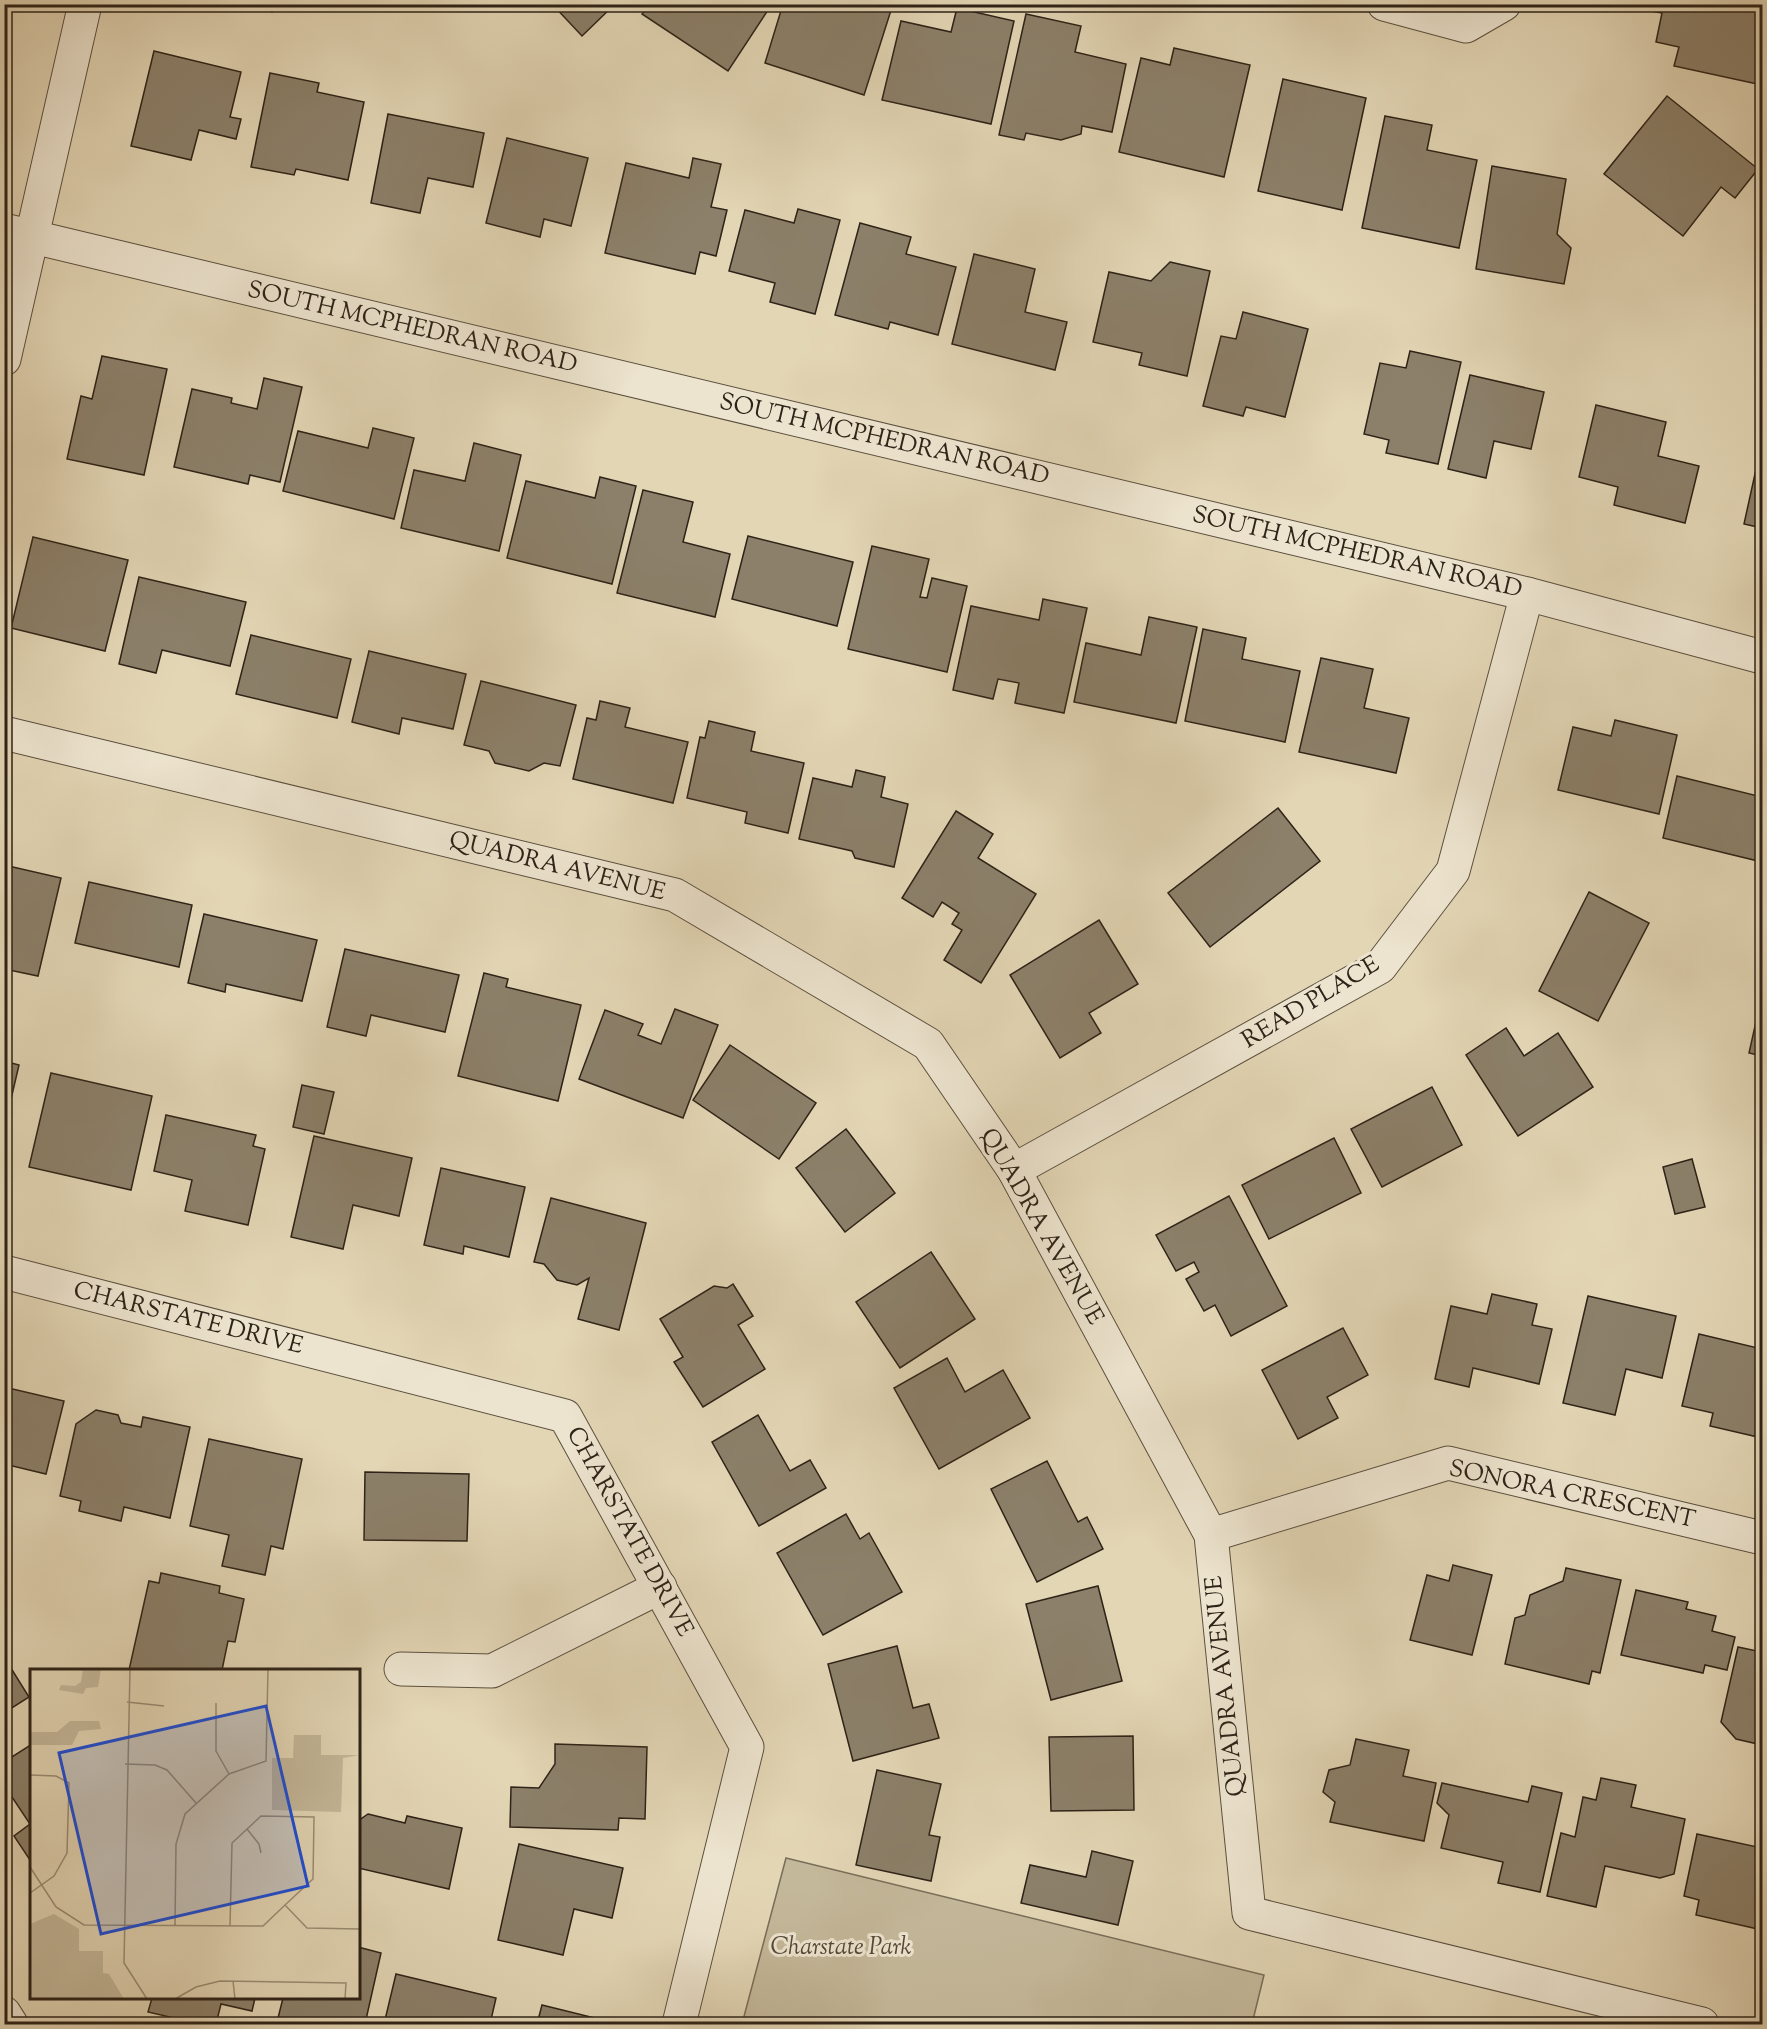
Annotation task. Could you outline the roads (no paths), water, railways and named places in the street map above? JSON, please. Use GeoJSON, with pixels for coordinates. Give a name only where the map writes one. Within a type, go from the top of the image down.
{"type":"FeatureCollection","features":[{"type":"Feature","properties":{"kind":"street"},"geometry":{"type":"LineString","coordinates":[[4,359],[19,234],[85,4]]}},
{"type":"Feature","properties":{"kind":"street"},"geometry":{"type":"LineString","coordinates":[[1384,4],[1466,26],[1504,4]]}},
{"type":"Feature","properties":{"kind":"street","name":"SOUTH MCPHEDRAN ROAD"},"geometry":{"type":"LineString","coordinates":[[19,234],[1527,594],[1762,657]]}},
{"type":"Feature","properties":{"kind":"street","name":"READ PLACE"},"geometry":{"type":"LineString","coordinates":[[1014,1170],[1380,967],[1453,871],[1527,594]]}},
{"type":"Feature","properties":{"kind":"street","name":"QUADRA AVENUE"},"geometry":{"type":"LineString","coordinates":[[4,733],[675,895],[928,1044],[1014,1170],[1211,1535],[1249,1913],[1702,2025]]}},
{"type":"Feature","properties":{"kind":"street","name":"CHARSTATE DRIVE"},"geometry":{"type":"LineString","coordinates":[[4,1272],[566,1416],[747,1747],[679,2025]]}},
{"type":"Feature","properties":{"kind":"street","name":"SONORA CRESCENT"},"geometry":{"type":"LineString","coordinates":[[1211,1535],[1448,1463],[1762,1538]]}},
{"type":"Feature","properties":{"kind":"street"},"geometry":{"type":"LineString","coordinates":[[401,1669],[492,1671],[660,1587]]}},
{"type":"Feature","properties":{"kind":"street"},"geometry":{"type":"LineString","coordinates":[[4,2013],[11,2025]]}},
{"type":"Feature","properties":{"kind":"park label","name":"Charstate Park"},"geometry":{"type":"Point","coordinates":[841,1948]}}]}
